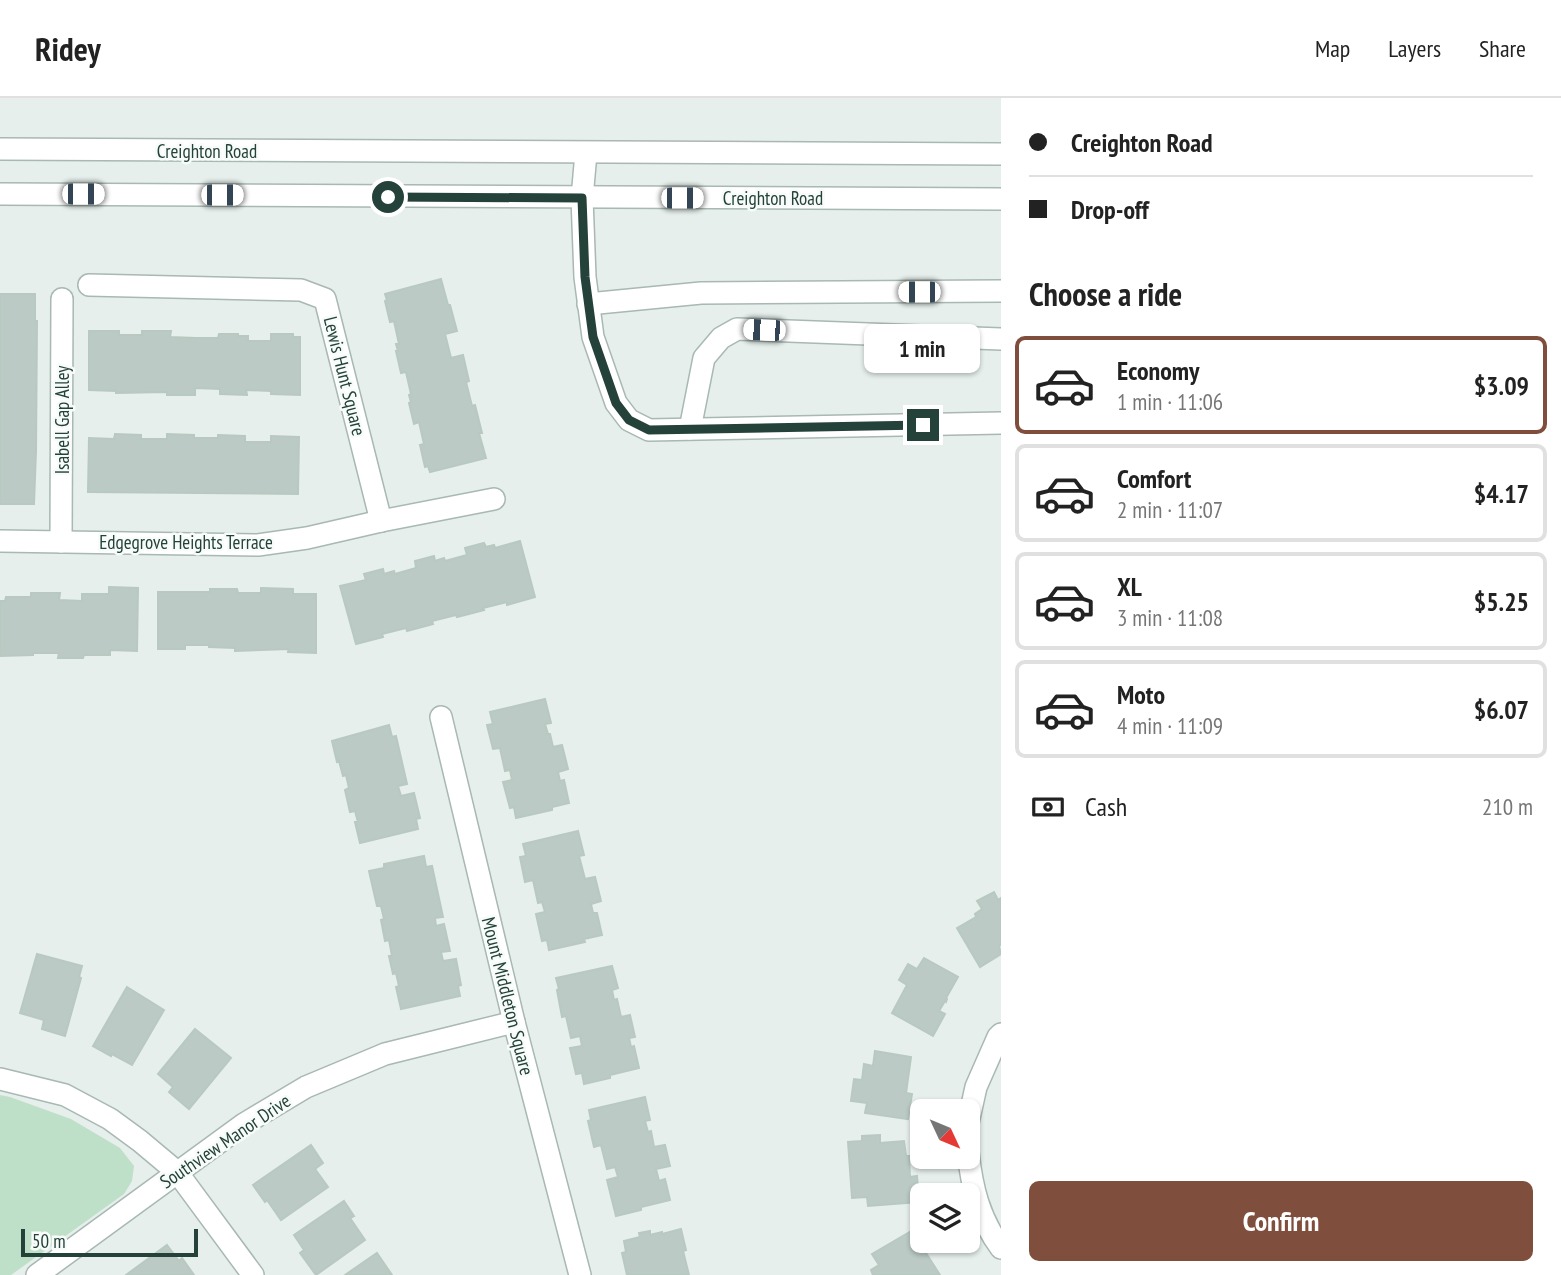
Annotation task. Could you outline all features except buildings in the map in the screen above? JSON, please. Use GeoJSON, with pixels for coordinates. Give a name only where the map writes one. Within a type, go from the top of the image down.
{"type":"FeatureCollection","features":[{"type":"Feature","properties":{"kind":"street","name":"Creighton Road"},"geometry":{"type":"LineString","coordinates":[[0,149],[1001,154]]}},
{"type":"Feature","properties":{"kind":"street"},"geometry":{"type":"LineString","coordinates":[[586,153],[582,198],[585,277],[593,337],[616,403],[629,420],[649,430],[1001,423]]}},
{"type":"Feature","properties":{"kind":"street","name":"Creighton Road"},"geometry":{"type":"LineString","coordinates":[[0,194],[1001,199]]}},
{"type":"Feature","properties":{"kind":"street","name":"Lewis Hunt Square"},"geometry":{"type":"LineString","coordinates":[[89,285],[301,290],[326,299],[381,521]]}},
{"type":"Feature","properties":{"kind":"street"},"geometry":{"type":"LineString","coordinates":[[589,304],[701,293],[1001,291]]}},
{"type":"Feature","properties":{"kind":"street","name":"Isabell Gap Alley"},"geometry":{"type":"LineString","coordinates":[[61,542],[62,299]]}},
{"type":"Feature","properties":{"kind":"street"},"geometry":{"type":"LineString","coordinates":[[690,429],[704,358],[721,338],[737,329],[1001,339]]}},
{"type":"Feature","properties":{"kind":"street","name":"Edgegrove Heights Terrace"},"geometry":{"type":"LineString","coordinates":[[0,541],[258,545],[307,538],[494,499]]}},
{"type":"Feature","properties":{"kind":"street","name":"Mount Middleton Square"},"geometry":{"type":"LineString","coordinates":[[441,717],[514,1022],[580,1275]]}},
{"type":"Feature","properties":{"kind":"street","name":"Southview Manor Drive"},"geometry":{"type":"LineString","coordinates":[[37,1275],[244,1124],[306,1087],[385,1054],[514,1022]]}},
{"type":"Feature","properties":{"kind":"street"},"geometry":{"type":"LineString","coordinates":[[973,1099],[976,1087],[1001,1034]]}},
{"type":"Feature","properties":{"kind":"street"},"geometry":{"type":"LineString","coordinates":[[0,1079],[65,1095],[110,1119],[140,1141],[177,1172],[253,1275]]}},
{"type":"Feature","properties":{"kind":"street"},"geometry":{"type":"LineString","coordinates":[[971,1169],[975,1199],[991,1234],[1001,1248]]}},
{"type":"Feature","properties":{"kind":"green space"},"geometry":{"type":"Polygon","coordinates":[[[0,1095],[71,1119],[120,1148],[134,1166],[132,1181],[124,1194],[11,1275],[0,1275],[0,1095]]]}},
{"type":"Feature","properties":{"kind":"route"},"geometry":{"type":"LineString","coordinates":[[388,197],[582,198],[585,277],[593,337],[616,403],[629,420],[649,430],[923,425]]}}]}
